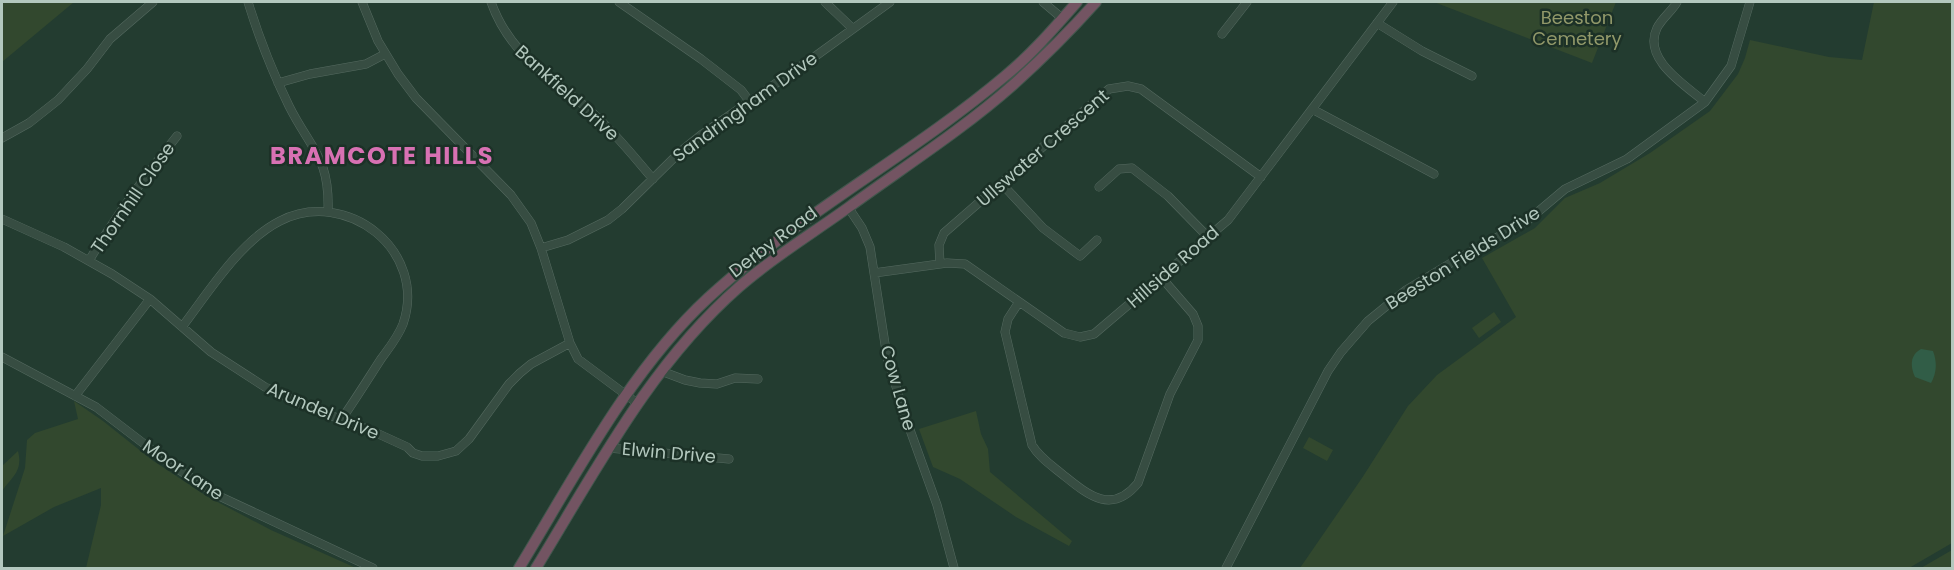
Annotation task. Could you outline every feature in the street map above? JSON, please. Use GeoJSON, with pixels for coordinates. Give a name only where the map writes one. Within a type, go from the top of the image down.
{"type":"FeatureCollection","features":[{"type":"Feature","properties":{"kind":"highway","name":"Derby Road"},"geometry":{"type":"LineString","coordinates":[[519,568],[625,395],[679,328],[733,275],[972,103],[1007,75],[1077,2]]}},
{"type":"Feature","properties":{"kind":"highway","name":"Derby Road"},"geometry":{"type":"LineString","coordinates":[[536,568],[637,404],[661,371],[705,321],[741,285],[976,116],[1047,54],[1096,2]]}},
{"type":"Feature","properties":{"kind":"street"},"geometry":{"type":"LineString","coordinates":[[2,138],[29,123],[58,100],[87,69],[110,39],[153,2]]}},
{"type":"Feature","properties":{"kind":"street"},"geometry":{"type":"LineString","coordinates":[[248,2],[259,38],[278,83],[293,114],[324,165],[329,189],[328,212]]}},
{"type":"Feature","properties":{"kind":"street"},"geometry":{"type":"LineString","coordinates":[[362,2],[370,25],[385,54],[416,98],[511,195],[531,223],[575,354],[584,365],[637,404]]}},
{"type":"Feature","properties":{"kind":"street","name":"Bankfield Drive"},"geometry":{"type":"LineString","coordinates":[[491,2],[499,22],[514,45],[532,63],[596,116],[653,179]]}},
{"type":"Feature","properties":{"kind":"street"},"geometry":{"type":"LineString","coordinates":[[619,2],[701,59],[741,90],[750,102]]}},
{"type":"Feature","properties":{"kind":"street"},"geometry":{"type":"LineString","coordinates":[[825,2],[852,28]]}},
{"type":"Feature","properties":{"kind":"street","name":"Sandringham Drive"},"geometry":{"type":"LineString","coordinates":[[541,248],[568,240],[608,220],[694,140],[890,2]]}},
{"type":"Feature","properties":{"kind":"street"},"geometry":{"type":"LineString","coordinates":[[1043,2],[1063,18]]}},
{"type":"Feature","properties":{"kind":"street"},"geometry":{"type":"LineString","coordinates":[[1222,34],[1247,2]]}},
{"type":"Feature","properties":{"kind":"street","name":"Hillside Road"},"geometry":{"type":"LineString","coordinates":[[874,273],[953,262],[965,264],[1064,333],[1072,336],[1087,336],[1103,328],[1228,220],[1394,2]]}},
{"type":"Feature","properties":{"kind":"street","name":"Beeston Fields Drive"},"geometry":{"type":"LineString","coordinates":[[1226,568],[1328,371],[1368,321],[1406,290],[1527,221],[1565,189],[1627,159],[1705,102],[1731,66],[1750,2]]}},
{"type":"Feature","properties":{"kind":"street"},"geometry":{"type":"LineString","coordinates":[[1684,9],[1677,3],[1656,29],[1654,38],[1656,49],[1668,70],[1705,102]]}},
{"type":"Feature","properties":{"kind":"street"},"geometry":{"type":"LineString","coordinates":[[1377,23],[1422,51],[1472,76]]}},
{"type":"Feature","properties":{"kind":"street"},"geometry":{"type":"LineString","coordinates":[[278,83],[310,74],[366,64],[385,54]]}},
{"type":"Feature","properties":{"kind":"street","name":"Ullswater Crescent"},"geometry":{"type":"LineString","coordinates":[[940,264],[940,238],[1109,89],[1128,86],[1141,89],[1261,177]]}},
{"type":"Feature","properties":{"kind":"street"},"geometry":{"type":"LineString","coordinates":[[1312,109],[1434,174]]}},
{"type":"Feature","properties":{"kind":"street","name":"Thornhill Close"},"geometry":{"type":"LineString","coordinates":[[90,259],[107,230],[177,136]]}},
{"type":"Feature","properties":{"kind":"street"},"geometry":{"type":"LineString","coordinates":[[1425,169],[1429,159]]}},
{"type":"Feature","properties":{"kind":"street"},"geometry":{"type":"LineString","coordinates":[[1100,187],[1119,169],[1131,168],[1168,196],[1208,237]]}},
{"type":"Feature","properties":{"kind":"street"},"geometry":{"type":"LineString","coordinates":[[1001,183],[1043,228],[1080,256],[1097,240]]}},
{"type":"Feature","properties":{"kind":"street","name":"Cow Lane"},"geometry":{"type":"LineString","coordinates":[[848,207],[868,240],[887,357],[905,416],[937,505],[954,568]]}},
{"type":"Feature","properties":{"kind":"street"},"geometry":{"type":"LineString","coordinates":[[182,327],[234,261],[261,234],[280,221],[312,212],[328,212],[361,222],[386,242],[398,260],[407,291],[405,313],[399,333],[341,420]]}},
{"type":"Feature","properties":{"kind":"street","name":"Arundel Drive"},"geometry":{"type":"LineString","coordinates":[[2,219],[90,259],[150,299],[232,367],[265,387],[407,447],[414,453],[430,457],[447,455],[456,450],[469,438],[509,384],[520,373],[531,364],[570,343]]}},
{"type":"Feature","properties":{"kind":"street"},"geometry":{"type":"LineString","coordinates":[[1019,302],[1008,319],[1005,332],[1032,445],[1038,455],[1092,497],[1113,500],[1127,494],[1138,483],[1170,394],[1198,340],[1198,326],[1193,314],[1161,277]]}},
{"type":"Feature","properties":{"kind":"street"},"geometry":{"type":"LineString","coordinates":[[75,396],[150,299]]}},
{"type":"Feature","properties":{"kind":"street","name":"Moor Lane"},"geometry":{"type":"LineString","coordinates":[[2,357],[106,414],[173,466],[219,496],[373,568]]}},
{"type":"Feature","properties":{"kind":"street"},"geometry":{"type":"LineString","coordinates":[[661,371],[684,380],[700,383],[717,384],[735,378],[758,379]]}},
{"type":"Feature","properties":{"kind":"street","name":"Elwin Drive"},"geometry":{"type":"LineString","coordinates":[[609,448],[729,459]]}},
{"type":"Feature","properties":{"kind":"green space"},"geometry":{"type":"Polygon","coordinates":[[[2,2],[74,2],[2,62],[2,2]]]}},
{"type":"Feature","properties":{"kind":"green space","name":"Beeston Cemetery"},"geometry":{"type":"Polygon","coordinates":[[[1434,2],[1616,2],[1592,63],[1434,2]]]}},
{"type":"Feature","properties":{"kind":"green space"},"geometry":{"type":"Polygon","coordinates":[[[1874,2],[1952,2],[1952,543],[1909,568],[1300,568],[1408,406],[1437,375],[1516,317],[1482,258],[1535,228],[1565,198],[1600,183],[1650,153],[1710,111],[1738,74],[1750,40],[1829,57],[1862,60],[1874,2]]]}},
{"type":"Feature","properties":{"kind":"green space"},"geometry":{"type":"Polygon","coordinates":[[[1494,312],[1501,322],[1479,338],[1472,328],[1494,312]]]}},
{"type":"Feature","properties":{"kind":"green space"},"geometry":{"type":"Polygon","coordinates":[[[74,401],[152,460],[208,497],[271,530],[356,568],[86,568],[101,505],[101,488],[54,507],[3,536],[25,468],[27,440],[35,433],[78,419],[74,401]]]}},
{"type":"Feature","properties":{"kind":"green space"},"geometry":{"type":"Polygon","coordinates":[[[976,411],[981,434],[988,449],[990,472],[1072,541],[1069,546],[1016,517],[960,479],[933,467],[919,429],[976,411]]]}},
{"type":"Feature","properties":{"kind":"green space"},"geometry":{"type":"Polygon","coordinates":[[[1309,437],[1333,450],[1327,461],[1303,448],[1309,437]]]}},
{"type":"Feature","properties":{"kind":"green space"},"geometry":{"type":"Polygon","coordinates":[[[18,451],[18,468],[2,491],[2,466],[18,451]]]}},
{"type":"Feature","properties":{"kind":"green space"},"geometry":{"type":"Polygon","coordinates":[[[1952,550],[1952,568],[1921,568],[1952,550]]]}},
{"type":"Feature","properties":{"kind":"shaded area"},"geometry":{"type":"Polygon","coordinates":[[[1921,349],[1933,351],[1936,363],[1931,383],[1915,377],[1913,373],[1913,358],[1921,349]]]}},
{"type":"Feature","properties":{"kind":"district","name":"BRAMCOTE HILLS"},"geometry":{"type":"Point","coordinates":[382,156]}}]}
